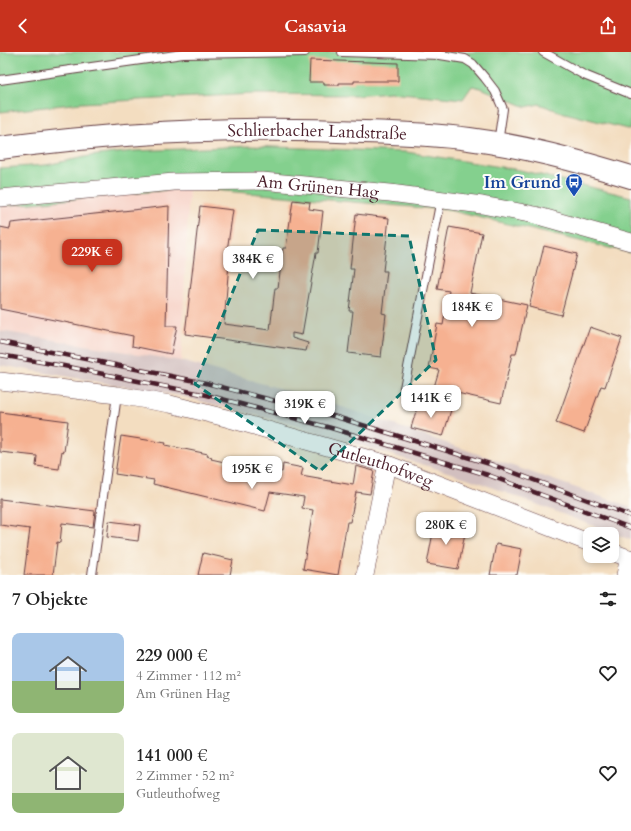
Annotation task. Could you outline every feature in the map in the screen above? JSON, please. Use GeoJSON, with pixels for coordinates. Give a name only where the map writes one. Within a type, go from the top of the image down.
{"type":"FeatureCollection","features":[{"type":"Feature","properties":{"kind":"main road","name":"Schlierbacher Landstraße"},"geometry":{"type":"LineString","coordinates":[[0,148],[51,141],[154,133],[248,129],[330,130],[434,135],[498,144],[542,153],[631,177]]}},
{"type":"Feature","properties":{"kind":"street","name":"Am Grünen Hag"},"geometry":{"type":"LineString","coordinates":[[0,198],[174,182],[262,181],[441,199],[535,215],[631,242]]}},
{"type":"Feature","properties":{"kind":"street","name":"Gutleuthofweg"},"geometry":{"type":"LineString","coordinates":[[0,381],[116,395],[170,404],[219,416],[387,464],[583,540]]}},
{"type":"Feature","properties":{"kind":"street"},"geometry":{"type":"LineString","coordinates":[[365,575],[387,464]]}},
{"type":"Feature","properties":{"kind":"street"},"geometry":{"type":"LineString","coordinates":[[619,555],[630,559],[625,575]]}},
{"type":"Feature","properties":{"kind":"lane"},"geometry":{"type":"LineString","coordinates":[[0,80],[183,54],[305,52]]}},
{"type":"Feature","properties":{"kind":"lane"},"geometry":{"type":"LineString","coordinates":[[342,52],[440,54],[465,59],[485,78],[495,91],[503,109],[498,144]]}},
{"type":"Feature","properties":{"kind":"lane"},"geometry":{"type":"LineString","coordinates":[[543,52],[584,75],[631,94]]}},
{"type":"Feature","properties":{"kind":"lane"},"geometry":{"type":"LineString","coordinates":[[441,199],[404,388],[407,392],[451,405]]}},
{"type":"Feature","properties":{"kind":"lane"},"geometry":{"type":"LineString","coordinates":[[92,575],[116,395]]}},
{"type":"Feature","properties":{"kind":"highlighted area"},"geometry":{"type":"Polygon","coordinates":[[[258,230],[409,236],[436,360],[320,471],[195,384],[258,230]]]}},
{"type":"Feature","properties":{"kind":"shaded area"},"geometry":{"type":"Polygon","coordinates":[[[189,188],[181,361],[0,331],[0,206],[189,188]]]}},
{"type":"Feature","properties":{"kind":"shaded area"},"geometry":{"type":"Polygon","coordinates":[[[0,331],[181,361],[322,400],[631,507],[631,540],[619,535],[619,527],[597,527],[467,478],[290,424],[180,396],[0,365],[0,331]]]}},
{"type":"Feature","properties":{"kind":"green space"},"geometry":{"type":"Polygon","coordinates":[[[0,52],[631,52],[631,130],[561,112],[539,104],[526,107],[481,88],[472,86],[463,99],[390,92],[356,95],[253,94],[81,103],[0,112],[0,52]]]}},
{"type":"Feature","properties":{"kind":"green space"},"geometry":{"type":"Polygon","coordinates":[[[250,146],[406,152],[520,170],[631,197],[631,253],[448,210],[189,188],[0,206],[0,168],[46,165],[90,156],[134,151],[250,146]]]}},
{"type":"Feature","properties":{"kind":"building"},"geometry":{"type":"Polygon","coordinates":[[[310,60],[398,63],[398,81],[354,81],[354,83],[339,83],[339,85],[324,85],[324,82],[309,82],[310,60]]]}},
{"type":"Feature","properties":{"kind":"building"},"geometry":{"type":"Polygon","coordinates":[[[293,200],[310,202],[309,209],[323,211],[318,253],[316,253],[302,335],[292,333],[292,338],[308,343],[306,351],[185,334],[200,206],[233,210],[227,251],[230,251],[224,324],[270,330],[275,288],[278,288],[283,248],[286,248],[293,200]]]}},
{"type":"Feature","properties":{"kind":"building"},"geometry":{"type":"Polygon","coordinates":[[[169,206],[166,326],[177,326],[171,354],[132,346],[133,336],[0,309],[0,227],[10,229],[11,223],[169,206]]]}},
{"type":"Feature","properties":{"kind":"building"},"geometry":{"type":"Polygon","coordinates":[[[356,214],[389,218],[383,271],[387,271],[382,313],[386,314],[381,357],[348,353],[353,311],[349,311],[354,269],[350,269],[356,214]]]}},
{"type":"Feature","properties":{"kind":"building"},"geometry":{"type":"Polygon","coordinates":[[[449,227],[482,233],[470,293],[527,305],[516,354],[512,354],[501,403],[457,393],[454,401],[432,394],[439,370],[429,368],[437,324],[443,325],[449,291],[437,289],[449,227]]]}},
{"type":"Feature","properties":{"kind":"building"},"geometry":{"type":"Polygon","coordinates":[[[544,246],[577,254],[561,315],[529,307],[544,246]]]}},
{"type":"Feature","properties":{"kind":"building"},"geometry":{"type":"Polygon","coordinates":[[[590,327],[622,338],[605,387],[601,386],[584,433],[556,423],[590,327]]]}},
{"type":"Feature","properties":{"kind":"building"},"geometry":{"type":"Polygon","coordinates":[[[419,401],[451,410],[443,436],[411,428],[419,401]]]}},
{"type":"Feature","properties":{"kind":"building"},"geometry":{"type":"Polygon","coordinates":[[[0,412],[68,421],[64,452],[62,451],[59,469],[36,466],[37,456],[0,452],[0,412]]]}},
{"type":"Feature","properties":{"kind":"building"},"geometry":{"type":"Polygon","coordinates":[[[121,436],[166,443],[165,445],[208,454],[207,456],[212,458],[211,459],[242,466],[242,463],[282,472],[283,464],[303,468],[301,476],[353,485],[356,466],[374,471],[370,494],[356,492],[350,522],[347,522],[338,575],[303,569],[313,510],[302,508],[304,497],[270,492],[265,511],[153,484],[154,480],[115,474],[121,436]]]}},
{"type":"Feature","properties":{"kind":"building"},"geometry":{"type":"Polygon","coordinates":[[[0,499],[95,511],[93,527],[62,523],[60,543],[57,542],[53,575],[24,575],[30,529],[0,525],[0,499]]]}},
{"type":"Feature","properties":{"kind":"building"},"geometry":{"type":"Polygon","coordinates":[[[109,521],[140,525],[138,541],[107,537],[109,521]]]}},
{"type":"Feature","properties":{"kind":"building"},"geometry":{"type":"Polygon","coordinates":[[[435,522],[466,528],[458,569],[427,564],[435,522]]]}},
{"type":"Feature","properties":{"kind":"building"},"geometry":{"type":"Polygon","coordinates":[[[496,544],[522,549],[517,575],[490,575],[496,544]]]}},
{"type":"Feature","properties":{"kind":"building"},"geometry":{"type":"Polygon","coordinates":[[[203,553],[233,560],[230,575],[198,575],[203,553]]]}},
{"type":"Feature","properties":{"kind":"railway"},"geometry":{"type":"LineString","coordinates":[[0,342],[206,383],[333,416],[493,465],[631,516]]}},
{"type":"Feature","properties":{"kind":"railway"},"geometry":{"type":"LineString","coordinates":[[0,355],[64,366],[207,395],[331,428],[488,475],[631,528]]}},
{"type":"Feature","properties":{"kind":"place","name":"Im Grund"},"geometry":{"type":"Point","coordinates":[574,197]}}]}
